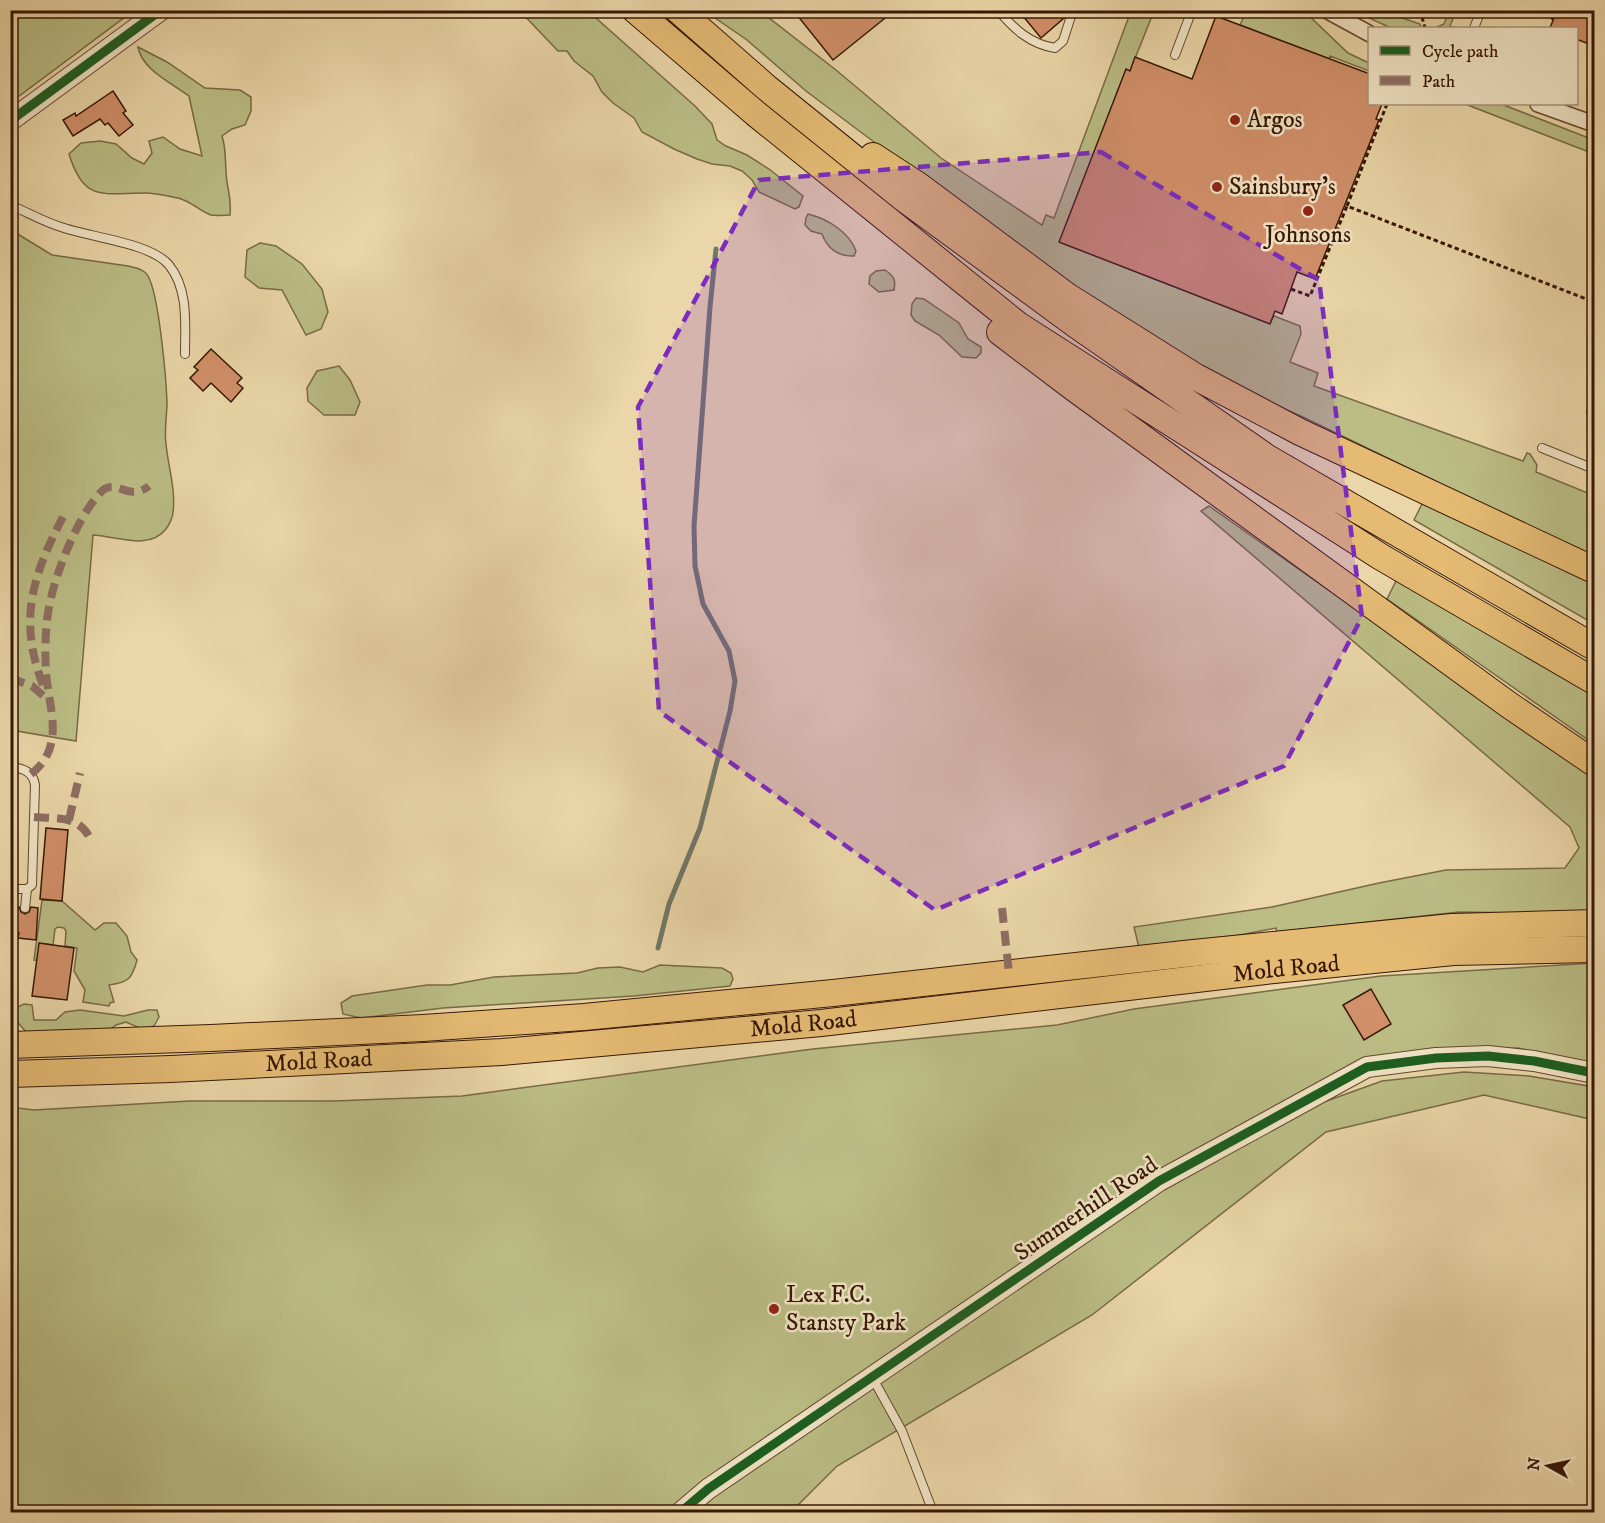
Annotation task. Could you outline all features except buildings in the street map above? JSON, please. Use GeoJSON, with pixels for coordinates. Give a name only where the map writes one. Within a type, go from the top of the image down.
{"type":"FeatureCollection","features":[{"type":"Feature","properties":{"kind":"main road"},"geometry":{"type":"LineString","coordinates":[[635,10],[729,91],[1018,325],[1381,557],[1594,681]]}},
{"type":"Feature","properties":{"kind":"main road"},"geometry":{"type":"LineString","coordinates":[[678,10],[766,88],[902,197],[1075,324],[1266,457],[1594,647]]}},
{"type":"Feature","properties":{"kind":"main road"},"geometry":{"type":"LineString","coordinates":[[766,88],[919,186],[1067,296],[1196,377],[1300,432],[1594,570]]}},
{"type":"Feature","properties":{"kind":"main road"},"geometry":{"type":"LineString","coordinates":[[729,91],[850,207],[954,296],[1074,388],[1509,705],[1594,763]]}},
{"type":"Feature","properties":{"kind":"main road","name":"Mold Road"},"geometry":{"type":"LineString","coordinates":[[10,1074],[171,1069],[502,1052],[821,1023],[1011,987],[1452,927],[1594,923]]}},
{"type":"Feature","properties":{"kind":"main road","name":"Mold Road"},"geometry":{"type":"LineString","coordinates":[[10,1045],[423,1028],[584,1017],[833,993],[1011,987],[1265,971],[1453,952],[1594,949]]}},
{"type":"Feature","properties":{"kind":"street"},"geometry":{"type":"LineString","coordinates":[[10,121],[161,10]]}},
{"type":"Feature","properties":{"kind":"street"},"geometry":{"type":"LineString","coordinates":[[1326,10],[1368,33]]}},
{"type":"Feature","properties":{"kind":"street"},"geometry":{"type":"LineString","coordinates":[[1541,105],[1594,124]]}},
{"type":"Feature","properties":{"kind":"street","name":"Summerhill Road"},"geometry":{"type":"LineString","coordinates":[[681,1512],[708,1489],[1159,1181],[1367,1067],[1436,1058],[1488,1056],[1534,1060],[1594,1073]]}},
{"type":"Feature","properties":{"kind":"lane"},"geometry":{"type":"LineString","coordinates":[[998,10],[1030,41],[1055,48],[1063,41],[1073,10]]}},
{"type":"Feature","properties":{"kind":"lane"},"geometry":{"type":"LineString","coordinates":[[1175,55],[1192,10]]}},
{"type":"Feature","properties":{"kind":"lane"},"geometry":{"type":"LineString","coordinates":[[1474,27],[1480,10]]}},
{"type":"Feature","properties":{"kind":"lane"},"geometry":{"type":"LineString","coordinates":[[10,205],[60,227],[137,247],[169,264],[179,284],[185,306],[185,354]]}},
{"type":"Feature","properties":{"kind":"lane"},"geometry":{"type":"LineString","coordinates":[[1594,403],[1591,413],[1594,415]]}},
{"type":"Feature","properties":{"kind":"lane"},"geometry":{"type":"LineString","coordinates":[[1542,448],[1594,469]]}},
{"type":"Feature","properties":{"kind":"lane"},"geometry":{"type":"LineString","coordinates":[[10,766],[25,769],[31,774],[34,782],[31,888],[10,889]]}},
{"type":"Feature","properties":{"kind":"lane"},"geometry":{"type":"LineString","coordinates":[[25,908],[27,889]]}},
{"type":"Feature","properties":{"kind":"lane"},"geometry":{"type":"LineString","coordinates":[[872,1377],[902,1431],[933,1512]]}},
{"type":"Feature","properties":{"kind":"path"},"geometry":{"type":"LineString","coordinates":[[1420,10],[1430,27]]}},
{"type":"Feature","properties":{"kind":"path"},"geometry":{"type":"LineString","coordinates":[[1530,10],[1554,19]]}},
{"type":"Feature","properties":{"kind":"path"},"geometry":{"type":"LineString","coordinates":[[1291,289],[1310,296],[1387,105]]}},
{"type":"Feature","properties":{"kind":"path"},"geometry":{"type":"LineString","coordinates":[[1347,206],[1594,302]]}},
{"type":"Feature","properties":{"kind":"highlighted area"},"geometry":{"type":"Polygon","coordinates":[[[1101,152],[1319,280],[1362,617],[1284,766],[935,910],[659,711],[638,407],[759,180],[1101,152]]]}},
{"type":"Feature","properties":{"kind":"green space"},"geometry":{"type":"Polygon","coordinates":[[[11,10],[133,10],[133,11],[11,102],[11,10]]]}},
{"type":"Feature","properties":{"kind":"green space"},"geometry":{"type":"Polygon","coordinates":[[[520,11],[588,11],[695,106],[712,124],[717,140],[769,169],[803,196],[799,207],[795,209],[759,192],[752,180],[742,171],[697,159],[642,132],[634,118],[602,92],[593,76],[574,61],[567,51],[558,51],[520,11]]]}},
{"type":"Feature","properties":{"kind":"green space"},"geometry":{"type":"Polygon","coordinates":[[[705,11],[760,11],[836,70],[941,158],[1042,225],[1046,215],[1054,218],[1131,11],[1154,11],[1130,71],[1126,70],[1060,242],[1270,323],[1274,316],[1300,326],[1301,334],[1290,362],[1318,373],[1314,386],[1523,461],[1527,453],[1530,454],[1537,465],[1536,472],[1590,494],[1594,493],[1594,558],[1303,417],[1197,371],[1122,321],[910,169],[806,91],[747,40],[705,11]]]}},
{"type":"Feature","properties":{"kind":"green space"},"geometry":{"type":"Polygon","coordinates":[[[1304,11],[1348,53],[1368,63],[1368,71],[1330,56],[1329,59],[1240,25],[1246,12],[1304,11]]]}},
{"type":"Feature","properties":{"kind":"green space"},"geometry":{"type":"Polygon","coordinates":[[[1359,11],[1382,11],[1420,24],[1421,27],[1389,27],[1358,13],[1359,11]]]}},
{"type":"Feature","properties":{"kind":"green space"},"geometry":{"type":"Polygon","coordinates":[[[1449,11],[1456,11],[1450,26],[1452,27],[1437,27],[1444,24],[1449,11]]]}},
{"type":"Feature","properties":{"kind":"green space"},"geometry":{"type":"Polygon","coordinates":[[[138,47],[167,62],[205,88],[240,90],[251,97],[251,111],[245,125],[232,129],[222,136],[230,215],[211,215],[183,199],[162,195],[97,192],[81,181],[69,154],[81,143],[100,141],[116,144],[132,158],[144,164],[152,153],[149,141],[163,137],[180,149],[202,156],[189,96],[151,69],[145,63],[138,47]]]}},
{"type":"Feature","properties":{"kind":"green space"},"geometry":{"type":"Polygon","coordinates":[[[1468,105],[1504,105],[1594,140],[1594,154],[1468,105]]]}},
{"type":"Feature","properties":{"kind":"green space"},"geometry":{"type":"Polygon","coordinates":[[[808,214],[823,219],[843,232],[853,244],[856,251],[854,256],[838,253],[830,247],[822,234],[811,231],[805,225],[808,214]]]}},
{"type":"Feature","properties":{"kind":"green space"},"geometry":{"type":"Polygon","coordinates":[[[11,230],[52,255],[128,266],[144,272],[152,286],[161,337],[167,402],[165,439],[173,487],[173,514],[166,529],[159,536],[151,539],[132,541],[93,535],[76,741],[11,730],[11,230]]]}},
{"type":"Feature","properties":{"kind":"green space"},"geometry":{"type":"Polygon","coordinates":[[[260,243],[276,246],[302,264],[322,289],[328,312],[321,329],[306,335],[282,290],[259,288],[245,277],[247,250],[260,243]]]}},
{"type":"Feature","properties":{"kind":"green space"},"geometry":{"type":"Polygon","coordinates":[[[885,270],[894,278],[894,290],[879,292],[869,284],[870,276],[876,271],[885,270]]]}},
{"type":"Feature","properties":{"kind":"green space"},"geometry":{"type":"Polygon","coordinates":[[[916,298],[924,299],[959,323],[968,339],[981,347],[981,353],[976,358],[962,357],[939,335],[915,321],[911,315],[912,304],[916,298]]]}},
{"type":"Feature","properties":{"kind":"green space"},"geometry":{"type":"Polygon","coordinates":[[[339,366],[350,380],[360,402],[355,415],[324,415],[308,401],[307,388],[317,371],[339,366]]]}},
{"type":"Feature","properties":{"kind":"green space"},"geometry":{"type":"Polygon","coordinates":[[[1424,500],[1594,581],[1594,624],[1414,520],[1424,500]]]}},
{"type":"Feature","properties":{"kind":"green space"},"geometry":{"type":"Polygon","coordinates":[[[1209,506],[1594,777],[1594,911],[1582,914],[1459,912],[1277,932],[1276,928],[1219,939],[1139,948],[1134,927],[1272,907],[1446,870],[1565,868],[1579,848],[1570,827],[1201,511],[1209,506]]]}},
{"type":"Feature","properties":{"kind":"green space"},"geometry":{"type":"Polygon","coordinates":[[[1397,579],[1594,696],[1594,744],[1387,599],[1397,579]]]}},
{"type":"Feature","properties":{"kind":"green space"},"geometry":{"type":"Polygon","coordinates":[[[42,900],[62,901],[95,930],[104,923],[116,923],[127,936],[131,952],[137,960],[129,978],[109,985],[114,1002],[109,1006],[83,1002],[85,990],[74,971],[77,948],[65,946],[66,931],[64,928],[55,929],[53,945],[43,944],[41,961],[34,960],[42,900]]]}},
{"type":"Feature","properties":{"kind":"green space"},"geometry":{"type":"Polygon","coordinates":[[[1594,963],[1594,1065],[1518,1048],[1422,1052],[1356,1065],[1321,1103],[1382,1081],[1464,1072],[1529,1076],[1594,1087],[1594,1120],[1484,1095],[1326,1132],[1092,1315],[837,1466],[791,1512],[11,1512],[10,1107],[34,1110],[189,1101],[334,1101],[462,1096],[813,1049],[1057,1025],[1134,1009],[1381,976],[1594,963]]]}},
{"type":"Feature","properties":{"kind":"green space"},"geometry":{"type":"Polygon","coordinates":[[[660,965],[722,968],[731,973],[733,979],[730,986],[634,996],[443,1008],[361,1018],[343,1014],[341,1003],[352,996],[427,985],[450,985],[494,977],[577,973],[598,968],[620,967],[643,972],[660,965]]]}},
{"type":"Feature","properties":{"kind":"green space"},"geometry":{"type":"Polygon","coordinates":[[[24,1004],[32,1005],[34,1020],[56,1020],[65,1012],[80,1010],[124,1016],[157,1010],[159,1017],[154,1026],[144,1030],[126,1022],[116,1025],[106,1033],[28,1034],[11,1015],[11,1010],[24,1004]]]}},
{"type":"Feature","properties":{"kind":"waterway"},"geometry":{"type":"LineString","coordinates":[[658,948],[669,904],[700,828],[730,711],[735,681],[729,651],[703,604],[695,566],[694,526],[716,249]]}},
{"type":"Feature","properties":{"kind":"marked path"},"geometry":{"type":"LineString","coordinates":[[31,774],[49,752],[52,740],[52,714],[46,673],[46,628],[60,567],[82,518],[100,493],[111,487],[135,492],[149,486]]}},
{"type":"Feature","properties":{"kind":"marked path"},"geometry":{"type":"LineString","coordinates":[[43,685],[35,662],[31,640],[32,599],[43,559],[63,517]]}},
{"type":"Feature","properties":{"kind":"marked path"},"geometry":{"type":"LineString","coordinates":[[10,678],[32,686],[46,698]]}},
{"type":"Feature","properties":{"kind":"marked path"},"geometry":{"type":"LineString","coordinates":[[69,820],[80,773]]}},
{"type":"Feature","properties":{"kind":"marked path"},"geometry":{"type":"LineString","coordinates":[[34,817],[59,818],[73,822],[79,825],[90,838]]}},
{"type":"Feature","properties":{"kind":"marked path"},"geometry":{"type":"LineString","coordinates":[[1002,908],[1009,973]]}},
{"type":"Feature","properties":{"kind":"cycle path"},"geometry":{"type":"LineString","coordinates":[[10,121],[161,10]]}},
{"type":"Feature","properties":{"kind":"cycle path"},"geometry":{"type":"LineString","coordinates":[[681,1512],[708,1489],[1159,1181],[1367,1067],[1436,1058],[1488,1056],[1534,1061],[1594,1073]]}},
{"type":"Feature","properties":{"kind":"place","name":"Argos"},"geometry":{"type":"Point","coordinates":[1235,120]}},
{"type":"Feature","properties":{"kind":"place","name":"Sainsbury's"},"geometry":{"type":"Point","coordinates":[1217,187]}},
{"type":"Feature","properties":{"kind":"place","name":"Johnsons"},"geometry":{"type":"Point","coordinates":[1308,211]}},
{"type":"Feature","properties":{"kind":"place","name":"Lex F.C. Stansty Park"},"geometry":{"type":"Point","coordinates":[774,1309]}}]}
